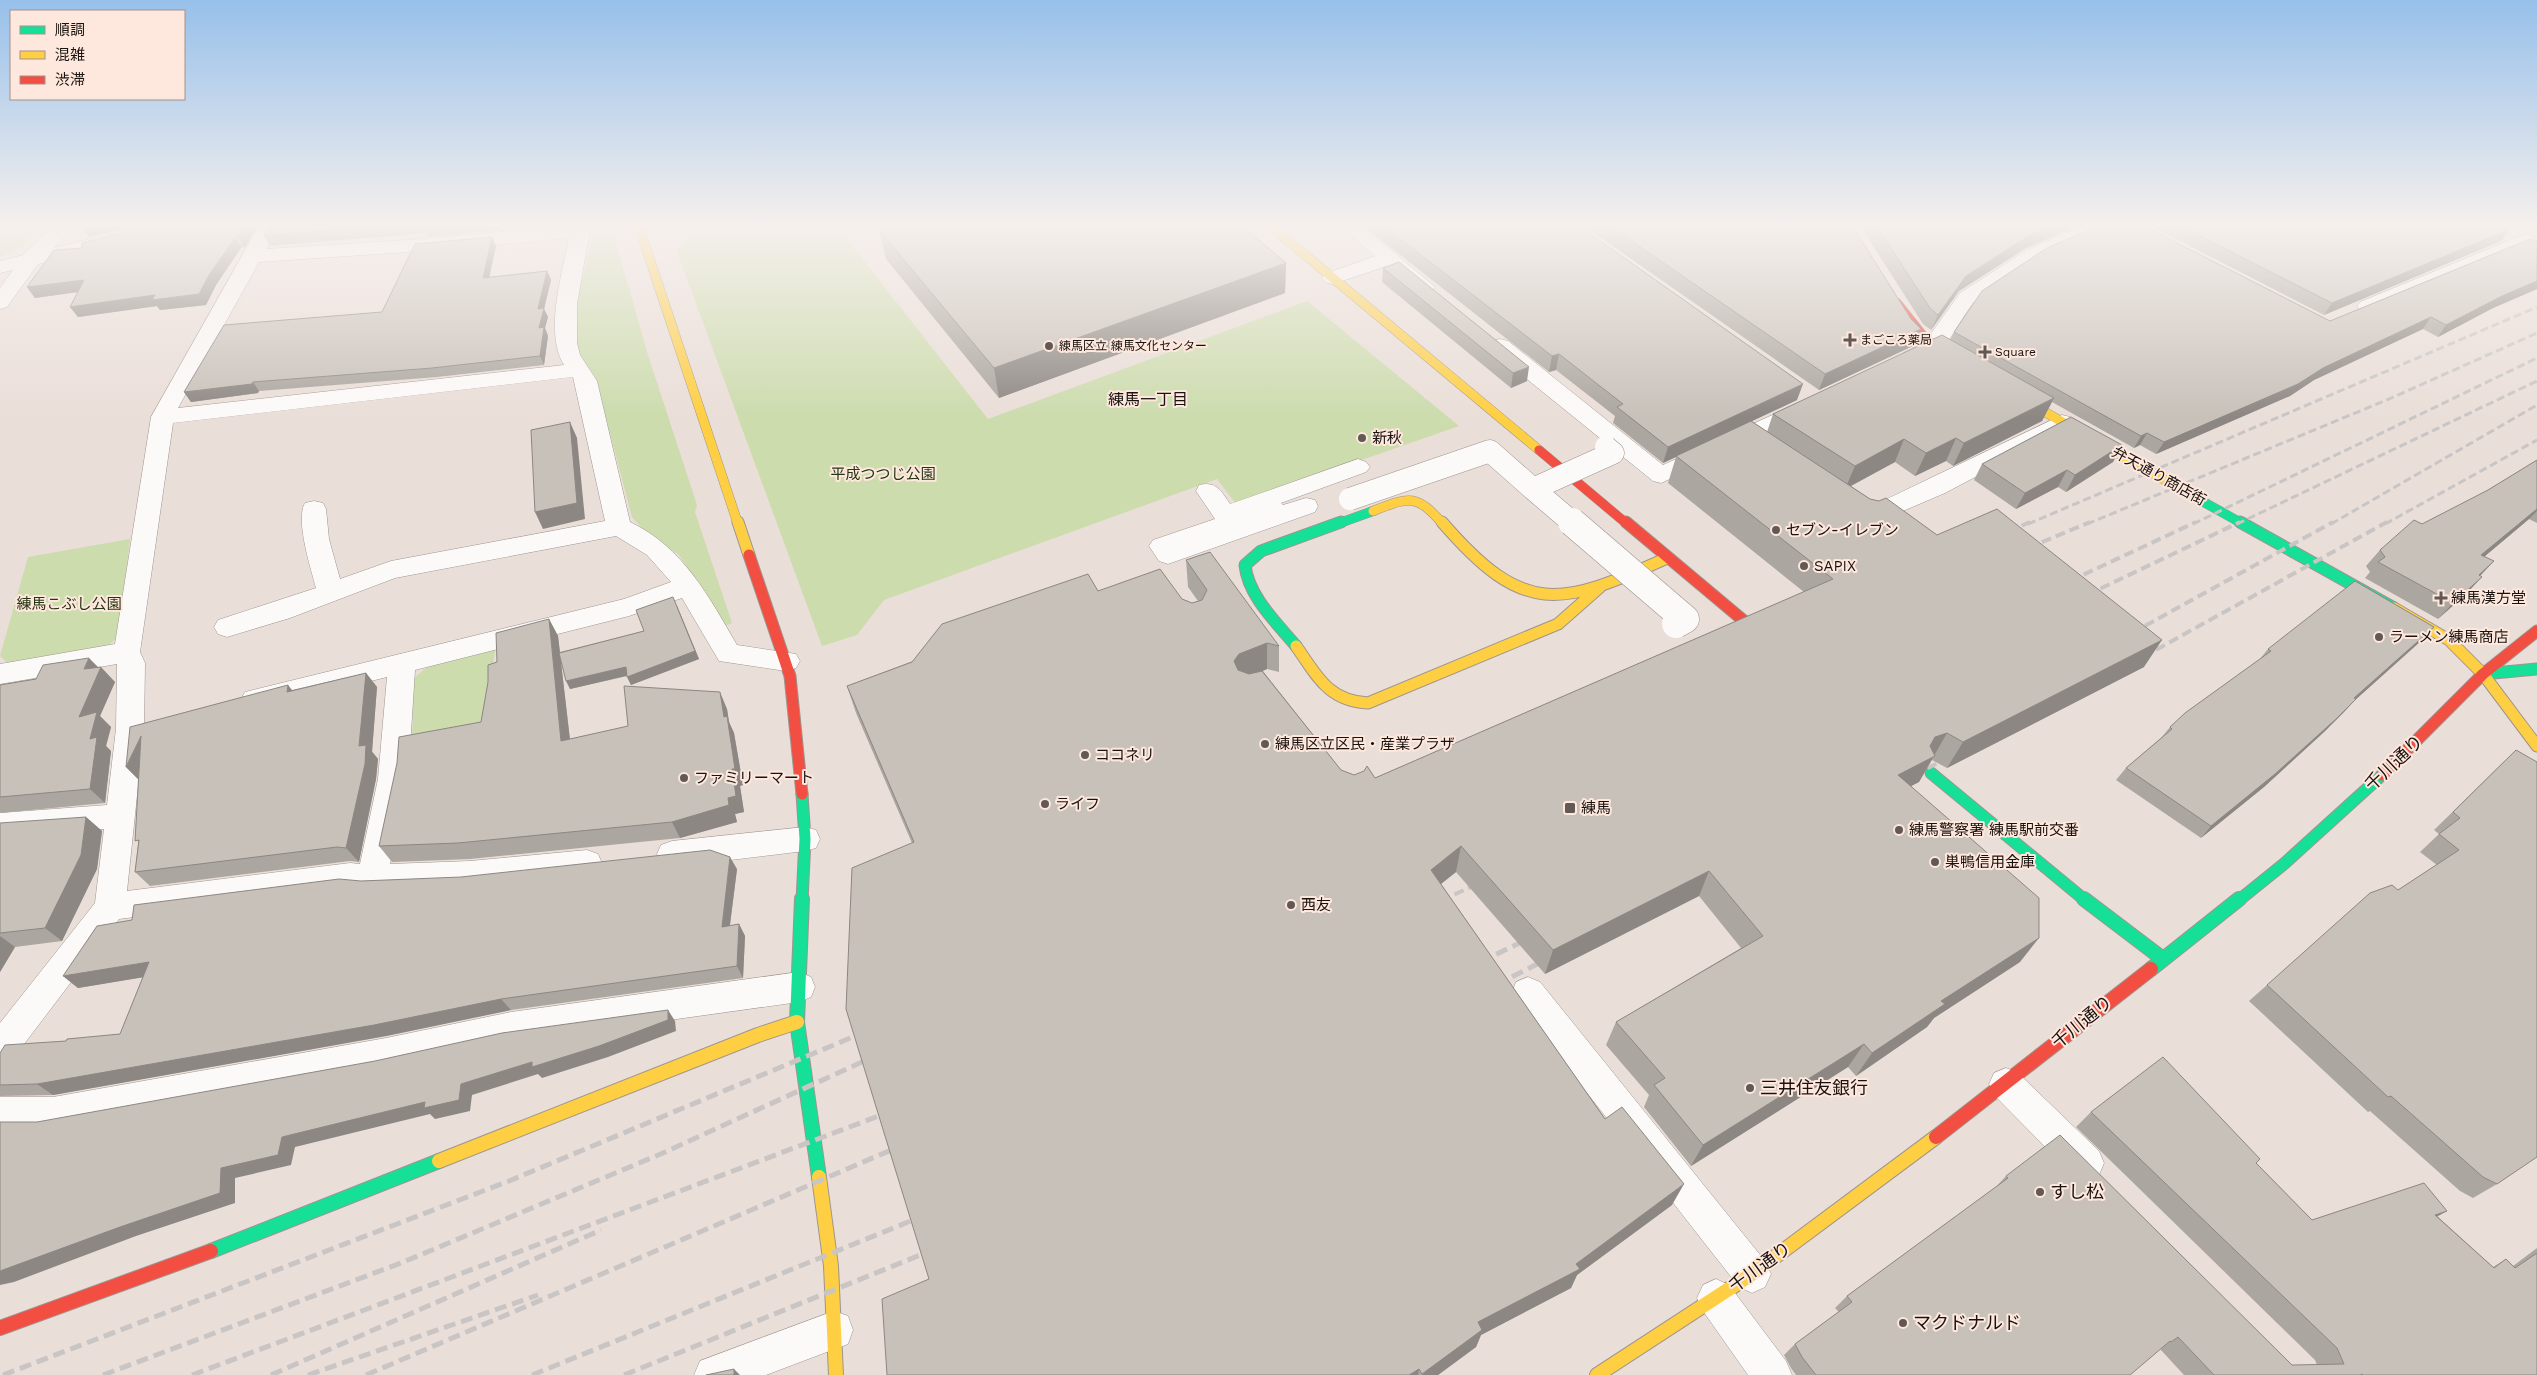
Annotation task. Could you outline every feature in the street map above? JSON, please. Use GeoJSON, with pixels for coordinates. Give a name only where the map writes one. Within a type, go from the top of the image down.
{"type":"FeatureCollection","features":[{"type":"Feature","properties":{"kind":"street"},"geometry":{"type":"LineString","coordinates":[[0,303],[10,288]]}},
{"type":"Feature","properties":{"kind":"street"},"geometry":{"type":"LineString","coordinates":[[0,1049],[110,907],[130,729],[131,663],[127,652],[162,417],[235,288]]}},
{"type":"Feature","properties":{"kind":"street"},"geometry":{"type":"LineString","coordinates":[[572,288],[565,331],[569,355],[586,381],[619,528]]}},
{"type":"Feature","properties":{"kind":"street"},"geometry":{"type":"LineString","coordinates":[[662,288],[790,676],[801,770],[805,839],[798,1022],[831,1266],[836,1375]]}},
{"type":"Feature","properties":{"kind":"street"},"geometry":{"type":"LineString","coordinates":[[1344,288],[1750,626]]}},
{"type":"Feature","properties":{"kind":"street"},"geometry":{"type":"LineString","coordinates":[[1427,288],[1444,302]]}},
{"type":"Feature","properties":{"kind":"street"},"geometry":{"type":"LineString","coordinates":[[1889,368],[1933,347],[1967,297],[1981,288]]}},
{"type":"Feature","properties":{"kind":"street"},"geometry":{"type":"LineString","coordinates":[[2350,313],[2413,288]]}},
{"type":"Feature","properties":{"kind":"street"},"geometry":{"type":"LineString","coordinates":[[1893,297],[1914,329],[1933,347],[1970,369]]}},
{"type":"Feature","properties":{"kind":"street"},"geometry":{"type":"LineString","coordinates":[[1482,332],[1661,475],[1818,402],[1802,390]]}},
{"type":"Feature","properties":{"kind":"street"},"geometry":{"type":"LineString","coordinates":[[162,417],[579,370]]}},
{"type":"Feature","properties":{"kind":"street","name":"弁天通り商店街"},"geometry":{"type":"LineString","coordinates":[[2003,388],[2162,479],[2254,528],[2448,640],[2484,674],[2537,746]]}},
{"type":"Feature","properties":{"kind":"street"},"geometry":{"type":"LineString","coordinates":[[1843,502],[1868,518],[1936,487],[2062,422]]}},
{"type":"Feature","properties":{"kind":"street"},"geometry":{"type":"LineString","coordinates":[[1745,437],[1768,453]]}},
{"type":"Feature","properties":{"kind":"street"},"geometry":{"type":"LineString","coordinates":[[1533,489],[1613,453],[1606,447]]}},
{"type":"Feature","properties":{"kind":"street"},"geometry":{"type":"LineString","coordinates":[[1350,499],[1490,451],[1686,625]]}},
{"type":"Feature","properties":{"kind":"street"},"geometry":{"type":"LineString","coordinates":[[1208,491],[1225,515],[1358,467]]}},
{"type":"Feature","properties":{"kind":"street"},"geometry":{"type":"LineString","coordinates":[[1600,587],[1558,624],[1368,703],[1354,704],[1341,701],[1332,694],[1250,585],[1244,573],[1245,564],[1250,557],[1261,550],[1403,500],[1418,501],[1425,504],[1485,568],[1508,586],[1529,595],[1556,596],[1600,587],[1666,558]]}},
{"type":"Feature","properties":{"kind":"street"},"geometry":{"type":"LineString","coordinates":[[1266,501],[1272,508],[1162,546],[1165,565],[1306,506]]}},
{"type":"Feature","properties":{"kind":"street"},"geometry":{"type":"LineString","coordinates":[[314,508],[317,539],[330,594]]}},
{"type":"Feature","properties":{"kind":"street"},"geometry":{"type":"LineString","coordinates":[[227,627],[330,594],[391,570],[619,528],[629,531],[664,556],[688,586],[729,654],[786,661]]}},
{"type":"Feature","properties":{"kind":"street"},"geometry":{"type":"LineString","coordinates":[[233,704],[629,607],[688,586]]}},
{"type":"Feature","properties":{"kind":"street","name":"千川通り"},"geometry":{"type":"LineString","coordinates":[[1597,1375],[1752,1274],[2006,1084],[2284,863],[2411,748],[2484,674],[2537,631]]}},
{"type":"Feature","properties":{"kind":"street"},"geometry":{"type":"LineString","coordinates":[[0,674],[127,652]]}},
{"type":"Feature","properties":{"kind":"street"},"geometry":{"type":"LineString","coordinates":[[372,878],[393,779],[402,663]]}},
{"type":"Feature","properties":{"kind":"street"},"geometry":{"type":"LineString","coordinates":[[2484,674],[2537,669]]}},
{"type":"Feature","properties":{"kind":"street"},"geometry":{"type":"LineString","coordinates":[[130,729],[158,722]]}},
{"type":"Feature","properties":{"kind":"street"},"geometry":{"type":"LineString","coordinates":[[1931,773],[2089,902],[2163,959]]}},
{"type":"Feature","properties":{"kind":"street"},"geometry":{"type":"LineString","coordinates":[[0,825],[120,816]]}},
{"type":"Feature","properties":{"kind":"street"},"geometry":{"type":"LineString","coordinates":[[649,857],[805,839]]}},
{"type":"Feature","properties":{"kind":"street"},"geometry":{"type":"LineString","coordinates":[[110,907],[350,876],[372,878],[470,874],[619,860]]}},
{"type":"Feature","properties":{"kind":"street"},"geometry":{"type":"LineString","coordinates":[[0,1114],[53,1114],[386,1054],[512,1026],[799,987]]}},
{"type":"Feature","properties":{"kind":"street"},"geometry":{"type":"LineString","coordinates":[[1528,992],[1752,1274]]}},
{"type":"Feature","properties":{"kind":"street"},"geometry":{"type":"LineString","coordinates":[[0,1328],[207,1253],[758,1035],[798,1022]]}},
{"type":"Feature","properties":{"kind":"street"},"geometry":{"type":"LineString","coordinates":[[2006,1084],[2113,1189]]}},
{"type":"Feature","properties":{"kind":"street"},"geometry":{"type":"LineString","coordinates":[[1716,1298],[1772,1375]]}},
{"type":"Feature","properties":{"kind":"street"},"geometry":{"type":"LineString","coordinates":[[714,1375],[834,1330]]}},
{"type":"Feature","properties":{"kind":"green space"},"geometry":{"type":"Polygon","coordinates":[[[580,288],[629,288],[648,355],[697,505],[695,512],[732,623],[725,626],[679,555],[648,535],[632,517],[595,376],[580,356],[577,348],[575,327],[580,288]]]}},
{"type":"Feature","properties":{"kind":"green space","name":"平成つつじ公園"},"geometry":{"type":"Polygon","coordinates":[[[690,288],[885,288],[988,419],[1307,301],[1459,426],[1236,504],[1217,479],[884,600],[857,635],[822,646],[690,288]]]}},
{"type":"Feature","properties":{"kind":"green space","name":"練馬こぶし公園"},"geometry":{"type":"Polygon","coordinates":[[[130,539],[118,637],[102,651],[12,667],[0,656],[28,557],[130,539]]]}},
{"type":"Feature","properties":{"kind":"green space"},"geometry":{"type":"Polygon","coordinates":[[[495,650],[485,728],[412,743],[414,678],[427,667],[495,650]]]}},
{"type":"Feature","properties":{"kind":"building"},"geometry":{"type":"Polygon","coordinates":[[[80,288],[202,288],[199,294],[152,300],[155,295],[70,307],[80,288]]]}},
{"type":"Feature","properties":{"kind":"building"},"geometry":{"type":"Polygon","coordinates":[[[394,288],[543,288],[538,309],[544,308],[539,328],[544,327],[540,356],[432,368],[253,382],[252,384],[184,392],[224,325],[382,312],[394,288]]]}},
{"type":"Feature","properties":{"kind":"building"},"geometry":{"type":"Polygon","coordinates":[[[927,288],[1216,288],[994,368],[927,288]]]}},
{"type":"Feature","properties":{"kind":"building"},"geometry":{"type":"Polygon","coordinates":[[[1408,288],[1431,288],[1529,367],[1513,373],[1408,288]]]}},
{"type":"Feature","properties":{"kind":"building"},"geometry":{"type":"Polygon","coordinates":[[[1464,288],[1667,288],[1803,384],[1668,447],[1617,407],[1623,404],[1559,354],[1552,356],[1464,288]]]}},
{"type":"Feature","properties":{"kind":"building"},"geometry":{"type":"Polygon","coordinates":[[[1700,288],[1892,288],[1911,319],[1921,329],[1825,374],[1700,288]]]}},
{"type":"Feature","properties":{"kind":"building"},"geometry":{"type":"Polygon","coordinates":[[[1917,288],[1957,288],[1938,315],[1930,308],[1917,288]]]}},
{"type":"Feature","properties":{"kind":"building"},"geometry":{"type":"Polygon","coordinates":[[[1986,288],[2266,288],[2330,321],[2410,288],[2520,288],[2446,325],[2431,317],[2323,368],[2298,384],[2164,442],[2147,433],[2141,436],[1954,332],[1982,291],[1986,288]]]}},
{"type":"Feature","properties":{"kind":"building"},"geometry":{"type":"Polygon","coordinates":[[[2303,288],[2368,288],[2332,303],[2303,288]]]}},
{"type":"Feature","properties":{"kind":"building"},"geometry":{"type":"Polygon","coordinates":[[[1942,335],[2054,398],[1964,443],[1956,438],[1926,453],[1904,439],[1855,466],[1773,414],[1942,335]]]}},
{"type":"Feature","properties":{"kind":"building"},"geometry":{"type":"Polygon","coordinates":[[[2071,417],[2122,445],[2075,475],[2067,470],[2025,493],[1982,464],[2071,417]]]}},
{"type":"Feature","properties":{"kind":"building"},"geometry":{"type":"Polygon","coordinates":[[[1751,421],[1870,499],[1879,501],[1886,498],[1937,535],[1997,509],[2162,640],[1963,742],[1947,733],[1935,737],[1930,746],[1935,756],[1898,775],[2039,898],[2039,938],[1941,1001],[1945,1004],[1872,1053],[1864,1044],[1703,1145],[1654,1085],[1665,1078],[1616,1022],[1763,936],[1709,871],[1553,950],[1461,846],[1431,870],[1605,1119],[1622,1107],[1684,1184],[1576,1264],[1580,1269],[1478,1322],[1482,1330],[1422,1374],[1419,1369],[1409,1375],[887,1375],[882,1299],[929,1279],[846,1009],[852,868],[914,842],[847,686],[912,662],[942,624],[1088,574],[1098,591],[1160,569],[1182,599],[1192,603],[1202,600],[1207,590],[1186,560],[1210,552],[1279,646],[1267,643],[1239,654],[1234,661],[1238,670],[1249,674],[1262,671],[1341,770],[1354,775],[1364,771],[1367,766],[1375,778],[1833,579],[1676,456],[1751,421]]]}},
{"type":"Feature","properties":{"kind":"building"},"geometry":{"type":"Polygon","coordinates":[[[570,422],[577,503],[535,512],[531,430],[570,422]]]}},
{"type":"Feature","properties":{"kind":"building"},"geometry":{"type":"Polygon","coordinates":[[[2537,460],[2537,509],[2481,555],[2494,561],[2479,575],[2482,577],[2453,603],[2378,562],[2385,557],[2380,550],[2414,520],[2422,524],[2488,490],[2537,460]]]}},
{"type":"Feature","properties":{"kind":"building"},"geometry":{"type":"Polygon","coordinates":[[[2355,581],[2434,627],[2354,698],[2356,699],[2336,719],[2275,774],[2211,826],[2126,768],[2172,729],[2170,727],[2185,713],[2271,651],[2268,649],[2355,581]]]}},
{"type":"Feature","properties":{"kind":"building"},"geometry":{"type":"Polygon","coordinates":[[[673,597],[695,651],[627,677],[626,667],[566,681],[559,653],[644,631],[636,610],[673,597]]]}},
{"type":"Feature","properties":{"kind":"building"},"geometry":{"type":"Polygon","coordinates":[[[549,619],[561,741],[628,726],[624,686],[720,692],[724,717],[727,716],[735,769],[732,769],[736,796],[728,798],[729,805],[672,822],[458,843],[379,846],[397,763],[399,737],[481,722],[488,682],[488,665],[497,662],[496,633],[549,619]]]}},
{"type":"Feature","properties":{"kind":"building"},"geometry":{"type":"Polygon","coordinates":[[[89,658],[84,669],[101,667],[79,717],[97,712],[90,739],[97,737],[90,789],[0,797],[0,685],[36,679],[43,665],[89,658]]]}},
{"type":"Feature","properties":{"kind":"building"},"geometry":{"type":"Polygon","coordinates":[[[366,673],[359,746],[366,745],[365,764],[346,848],[337,847],[135,872],[139,840],[135,841],[141,736],[126,767],[130,727],[288,685],[287,692],[366,673]]]}},
{"type":"Feature","properties":{"kind":"building"},"geometry":{"type":"Polygon","coordinates":[[[2516,750],[2537,762],[2537,1157],[2497,1184],[2483,1177],[2391,1096],[2388,1097],[2267,985],[2370,893],[2392,885],[2398,890],[2459,850],[2439,834],[2460,818],[2453,812],[2516,750]]]}},
{"type":"Feature","properties":{"kind":"building"},"geometry":{"type":"Polygon","coordinates":[[[86,817],[81,855],[45,928],[0,933],[0,823],[86,817]]]}},
{"type":"Feature","properties":{"kind":"building"},"geometry":{"type":"Polygon","coordinates":[[[710,850],[730,857],[722,927],[739,924],[737,966],[501,999],[374,1025],[37,1084],[0,1085],[0,1053],[5,1045],[66,1041],[67,1039],[120,1034],[149,962],[63,976],[97,926],[132,920],[134,905],[339,879],[361,881],[461,877],[710,850]]]}},
{"type":"Feature","properties":{"kind":"building"},"geometry":{"type":"Polygon","coordinates":[[[668,1010],[668,1020],[599,1046],[532,1067],[532,1062],[461,1084],[459,1100],[424,1108],[425,1102],[282,1137],[278,1155],[221,1168],[220,1193],[0,1271],[0,1122],[37,1122],[375,1061],[502,1033],[668,1010]]]}},
{"type":"Feature","properties":{"kind":"building"},"geometry":{"type":"Polygon","coordinates":[[[2163,1057],[2260,1159],[2256,1163],[2312,1220],[2424,1183],[2447,1211],[2435,1215],[2494,1268],[2506,1259],[2515,1268],[2537,1253],[2537,1375],[2214,1375],[2178,1337],[2170,1341],[2130,1375],[1816,1375],[1795,1344],[1852,1302],[1847,1296],[2008,1178],[2006,1176],[2060,1135],[2292,1365],[2344,1364],[2337,1348],[2091,1112],[2163,1057]]]}},
{"type":"Feature","properties":{"kind":"building"},"geometry":{"type":"Polygon","coordinates":[[[734,1369],[734,1375],[706,1375],[734,1369]]]}},
{"type":"Feature","properties":{"kind":"railway"},"geometry":{"type":"LineString","coordinates":[[2028,524],[2537,307]]}},
{"type":"Feature","properties":{"kind":"railway"},"geometry":{"type":"LineString","coordinates":[[2087,524],[2389,399],[2537,333]]}},
{"type":"Feature","properties":{"kind":"railway"},"geometry":{"type":"LineString","coordinates":[[2193,524],[2537,358]]}},
{"type":"Feature","properties":{"kind":"railway"},"geometry":{"type":"LineString","coordinates":[[2237,524],[2537,381]]}},
{"type":"Feature","properties":{"kind":"railway"},"geometry":{"type":"LineString","coordinates":[[2331,524],[2537,405]]}},
{"type":"Feature","properties":{"kind":"railway"},"geometry":{"type":"LineString","coordinates":[[2385,524],[2537,440]]}},
{"type":"Feature","properties":{"kind":"railway"},"geometry":{"type":"LineString","coordinates":[[2008,532],[2030,522]]}},
{"type":"Feature","properties":{"kind":"railway"},"geometry":{"type":"LineString","coordinates":[[2028,548],[2090,522]]}},
{"type":"Feature","properties":{"kind":"railway"},"geometry":{"type":"LineString","coordinates":[[2070,581],[2196,522]]}},
{"type":"Feature","properties":{"kind":"railway"},"geometry":{"type":"LineString","coordinates":[[2087,595],[2240,522]]}},
{"type":"Feature","properties":{"kind":"railway"},"geometry":{"type":"LineString","coordinates":[[2132,633],[2333,522]]}},
{"type":"Feature","properties":{"kind":"railway"},"geometry":{"type":"LineString","coordinates":[[2143,657],[2387,522]]}},
{"type":"Feature","properties":{"kind":"railway"},"geometry":{"type":"LineString","coordinates":[[1914,775],[1952,756]]}},
{"type":"Feature","properties":{"kind":"railway"},"geometry":{"type":"LineString","coordinates":[[1441,901],[1481,882]]}},
{"type":"Feature","properties":{"kind":"railway"},"geometry":{"type":"LineString","coordinates":[[1438,902],[1444,899]]}},
{"type":"Feature","properties":{"kind":"railway"},"geometry":{"type":"LineString","coordinates":[[1480,962],[1532,937]]}},
{"type":"Feature","properties":{"kind":"railway"},"geometry":{"type":"LineString","coordinates":[[1496,985],[1549,958]]}},
{"type":"Feature","properties":{"kind":"railway"},"geometry":{"type":"LineString","coordinates":[[3,1375],[509,1181],[867,1031]]}},
{"type":"Feature","properties":{"kind":"railway"},"geometry":{"type":"LineString","coordinates":[[103,1375],[401,1263],[663,1153],[875,1056]]}},
{"type":"Feature","properties":{"kind":"railway"},"geometry":{"type":"LineString","coordinates":[[192,1375],[892,1111]]}},
{"type":"Feature","properties":{"kind":"railway"},"geometry":{"type":"LineString","coordinates":[[366,1375],[903,1145]]}},
{"type":"Feature","properties":{"kind":"railway"},"geometry":{"type":"LineString","coordinates":[[532,1375],[923,1216]]}},
{"type":"Feature","properties":{"kind":"railway"},"geometry":{"type":"LineString","coordinates":[[271,1375],[601,1230]]}},
{"type":"Feature","properties":{"kind":"railway"},"geometry":{"type":"LineString","coordinates":[[624,1375],[935,1249]]}},
{"type":"Feature","properties":{"kind":"railway"},"geometry":{"type":"LineString","coordinates":[[308,1375],[538,1295]]}},
{"type":"Feature","properties":{"kind":"traffic: fast"},"geometry":{"type":"LineString","coordinates":[[2184,491],[2394,608]]}},
{"type":"Feature","properties":{"kind":"traffic: fast"},"geometry":{"type":"LineString","coordinates":[[1296,646],[1274,619],[1250,584],[1245,565],[1261,551],[1373,511]]}},
{"type":"Feature","properties":{"kind":"traffic: fast"},"geometry":{"type":"LineString","coordinates":[[2483,674],[2537,669]]}},
{"type":"Feature","properties":{"kind":"traffic: fast"},"geometry":{"type":"LineString","coordinates":[[1931,773],[2089,903],[2163,959]]}},
{"type":"Feature","properties":{"kind":"traffic: fast"},"geometry":{"type":"LineString","coordinates":[[2151,969],[2285,863],[2382,775]]}},
{"type":"Feature","properties":{"kind":"traffic: fast"},"geometry":{"type":"LineString","coordinates":[[802,794],[805,839],[797,1022],[819,1177]]}},
{"type":"Feature","properties":{"kind":"traffic: fast"},"geometry":{"type":"LineString","coordinates":[[211,1251],[439,1161]]}},
{"type":"Feature","properties":{"kind":"traffic: slow"},"geometry":{"type":"LineString","coordinates":[[660,288],[749,555]]}},
{"type":"Feature","properties":{"kind":"traffic: slow"},"geometry":{"type":"LineString","coordinates":[[1345,288],[1539,450]]}},
{"type":"Feature","properties":{"kind":"traffic: slow"},"geometry":{"type":"LineString","coordinates":[[2013,394],[2184,491]]}},
{"type":"Feature","properties":{"kind":"traffic: slow"},"geometry":{"type":"LineString","coordinates":[[1373,511],[1411,500],[1425,504],[1465,549],[1490,572],[1518,589],[1534,593],[1552,595],[1582,592],[1611,583],[1667,558]]}},
{"type":"Feature","properties":{"kind":"traffic: slow"},"geometry":{"type":"LineString","coordinates":[[1296,646],[1317,677],[1333,693],[1343,699],[1368,703],[1558,624],[1600,587]]}},
{"type":"Feature","properties":{"kind":"traffic: slow"},"geometry":{"type":"LineString","coordinates":[[2394,608],[2449,640],[2483,674],[2537,746]]}},
{"type":"Feature","properties":{"kind":"traffic: slow"},"geometry":{"type":"LineString","coordinates":[[439,1161],[758,1035],[797,1022]]}},
{"type":"Feature","properties":{"kind":"traffic: slow"},"geometry":{"type":"LineString","coordinates":[[1597,1375],[1752,1274],[1936,1137]]}},
{"type":"Feature","properties":{"kind":"traffic: slow"},"geometry":{"type":"LineString","coordinates":[[819,1177],[831,1266],[836,1375]]}},
{"type":"Feature","properties":{"kind":"traffic: jam"},"geometry":{"type":"LineString","coordinates":[[1897,303],[1924,337],[1959,363]]}},
{"type":"Feature","properties":{"kind":"traffic: jam"},"geometry":{"type":"LineString","coordinates":[[1539,450],[1750,626]]}},
{"type":"Feature","properties":{"kind":"traffic: jam"},"geometry":{"type":"LineString","coordinates":[[749,555],[790,676],[802,794]]}},
{"type":"Feature","properties":{"kind":"traffic: jam"},"geometry":{"type":"LineString","coordinates":[[2382,775],[2483,674],[2537,631]]}},
{"type":"Feature","properties":{"kind":"traffic: jam"},"geometry":{"type":"LineString","coordinates":[[1936,1137],[2151,969]]}},
{"type":"Feature","properties":{"kind":"traffic: jam"},"geometry":{"type":"LineString","coordinates":[[0,1328],[211,1251]]}},
{"type":"Feature","properties":{"kind":"place","name":"まごころ薬局"},"geometry":{"type":"Point","coordinates":[1850,340]}},
{"type":"Feature","properties":{"kind":"place","name":"練馬区立 練馬文化センター"},"geometry":{"type":"Point","coordinates":[1049,346]}},
{"type":"Feature","properties":{"kind":"place","name":"Square"},"geometry":{"type":"Point","coordinates":[1985,352]}},
{"type":"Feature","properties":{"kind":"place","name":"新秋"},"geometry":{"type":"Point","coordinates":[1362,438]}},
{"type":"Feature","properties":{"kind":"place","name":"セブン-イレブン"},"geometry":{"type":"Point","coordinates":[1776,530]}},
{"type":"Feature","properties":{"kind":"place","name":"SAPIX"},"geometry":{"type":"Point","coordinates":[1804,566]}},
{"type":"Feature","properties":{"kind":"place","name":"練馬漢方堂"},"geometry":{"type":"Point","coordinates":[2441,598]}},
{"type":"Feature","properties":{"kind":"place","name":"ラーメン練馬商店"},"geometry":{"type":"Point","coordinates":[2379,637]}},
{"type":"Feature","properties":{"kind":"place","name":"練馬区立区民・産業プラザ"},"geometry":{"type":"Point","coordinates":[1265,744]}},
{"type":"Feature","properties":{"kind":"place","name":"ココネリ"},"geometry":{"type":"Point","coordinates":[1085,755]}},
{"type":"Feature","properties":{"kind":"place","name":"ファミリーマート"},"geometry":{"type":"Point","coordinates":[684,778]}},
{"type":"Feature","properties":{"kind":"place","name":"ライフ"},"geometry":{"type":"Point","coordinates":[1045,804]}},
{"type":"Feature","properties":{"kind":"place","name":"練馬"},"geometry":{"type":"Point","coordinates":[1570,808]}},
{"type":"Feature","properties":{"kind":"place","name":"練馬警察署 練馬駅前交番"},"geometry":{"type":"Point","coordinates":[1899,830]}},
{"type":"Feature","properties":{"kind":"place","name":"巣鴨信用金庫"},"geometry":{"type":"Point","coordinates":[1935,862]}},
{"type":"Feature","properties":{"kind":"place","name":"西友"},"geometry":{"type":"Point","coordinates":[1291,905]}},
{"type":"Feature","properties":{"kind":"place","name":"三井住友銀行"},"geometry":{"type":"Point","coordinates":[1750,1088]}},
{"type":"Feature","properties":{"kind":"place","name":"すし松"},"geometry":{"type":"Point","coordinates":[2040,1192]}},
{"type":"Feature","properties":{"kind":"place","name":"マクドナルド"},"geometry":{"type":"Point","coordinates":[1903,1323]}},
{"type":"Feature","properties":{"kind":"district","name":"練馬一丁目"},"geometry":{"type":"Point","coordinates":[1148,399]}}]}
